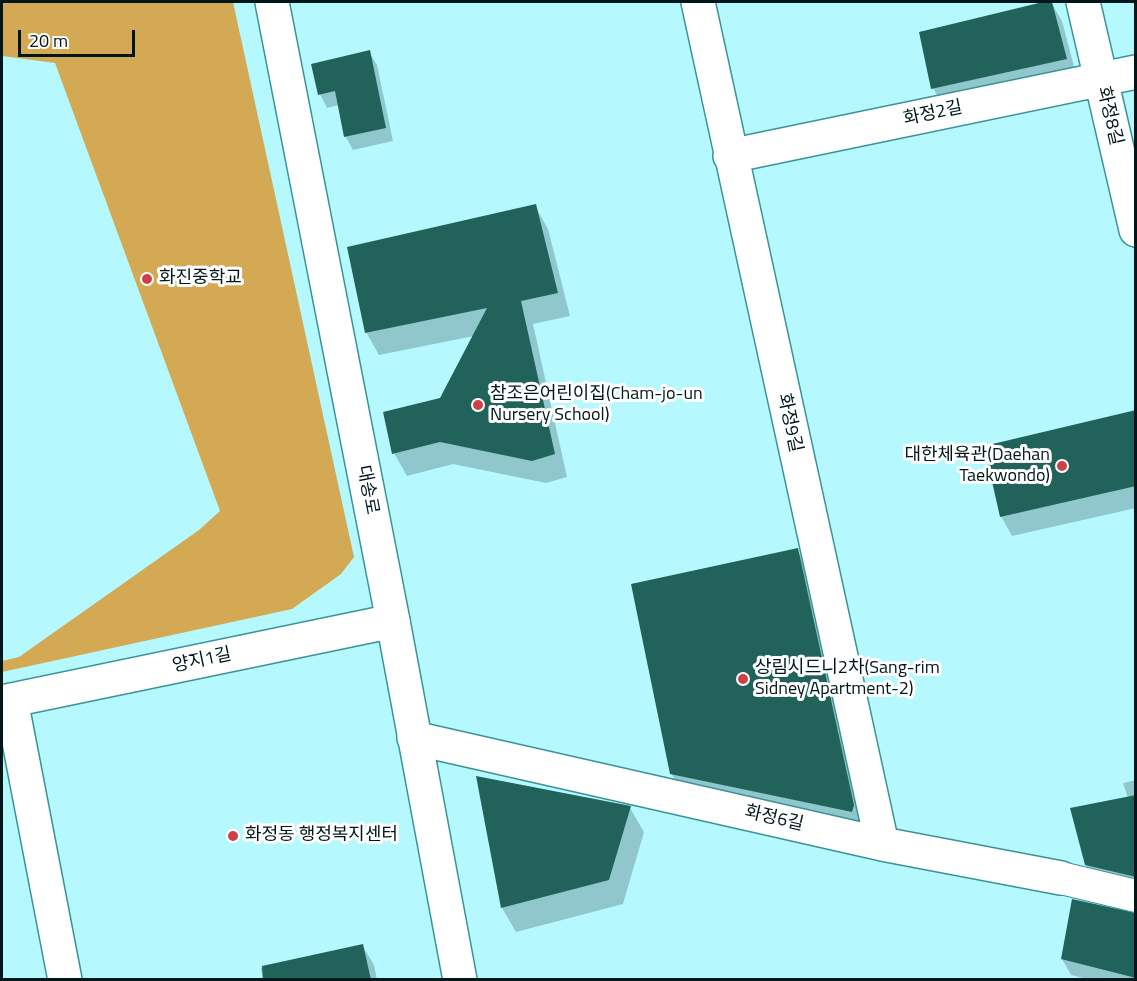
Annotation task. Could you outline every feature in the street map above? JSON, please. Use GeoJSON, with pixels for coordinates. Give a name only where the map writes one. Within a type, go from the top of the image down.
{"type":"FeatureCollection","features":[{"type":"Feature","properties":{"kind":"street","name":"대송로"},"geometry":{"type":"LineString","coordinates":[[272,2],[393,621],[460,980]]}},
{"type":"Feature","properties":{"kind":"street","name":"화정9길"},"geometry":{"type":"LineString","coordinates":[[698,2],[882,844]]}},
{"type":"Feature","properties":{"kind":"street","name":"화정8길"},"geometry":{"type":"LineString","coordinates":[[1083,2],[1136,230]]}},
{"type":"Feature","properties":{"kind":"street","name":"화정2길"},"geometry":{"type":"LineString","coordinates":[[730,156],[1136,72]]}},
{"type":"Feature","properties":{"kind":"street","name":"양지1길"},"geometry":{"type":"LineString","coordinates":[[64,980],[6,701],[393,621]]}},
{"type":"Feature","properties":{"kind":"street","name":"화정6길"},"geometry":{"type":"LineString","coordinates":[[414,738],[882,844],[1061,878],[1136,896]]}},
{"type":"Feature","properties":{"kind":"shaded area"},"geometry":{"type":"Polygon","coordinates":[[[2,2],[233,2],[354,557],[341,574],[292,609],[2,672],[2,661],[19,657],[199,530],[220,511],[55,63],[2,56],[2,2]]]}},
{"type":"Feature","properties":{"kind":"building"},"geometry":{"type":"Polygon","coordinates":[[[1043,2],[1052,2],[1067,59],[931,89],[919,32],[1043,2]]]}},
{"type":"Feature","properties":{"kind":"building"},"geometry":{"type":"Polygon","coordinates":[[[370,50],[386,128],[344,137],[335,91],[318,95],[311,64],[370,50]]]}},
{"type":"Feature","properties":{"kind":"building"},"geometry":{"type":"Polygon","coordinates":[[[536,204],[558,293],[521,301],[555,454],[532,461],[440,442],[392,454],[383,412],[440,398],[487,308],[365,333],[347,247],[536,204]]]}},
{"type":"Feature","properties":{"kind":"building","name":"대한체육관(Daehan Taekwondo)"},"geometry":{"type":"Polygon","coordinates":[[[1136,410],[1136,486],[1000,517],[984,446],[1136,410]]]}},
{"type":"Feature","properties":{"kind":"building","name":"상림시드니2차(Sang-rim Sidney Apartment-2)"},"geometry":{"type":"Polygon","coordinates":[[[798,548],[854,805],[852,812],[670,774],[631,584],[798,548]]]}},
{"type":"Feature","properties":{"kind":"building"},"geometry":{"type":"Polygon","coordinates":[[[476,776],[631,806],[609,880],[501,908],[476,776]]]}},
{"type":"Feature","properties":{"kind":"building"},"geometry":{"type":"Polygon","coordinates":[[[1136,795],[1136,877],[1085,865],[1070,808],[1136,795]]]}},
{"type":"Feature","properties":{"kind":"building"},"geometry":{"type":"Polygon","coordinates":[[[1072,899],[1136,913],[1136,978],[1061,959],[1072,899]]]}},
{"type":"Feature","properties":{"kind":"building"},"geometry":{"type":"Polygon","coordinates":[[[363,944],[371,980],[263,980],[262,966],[363,944]]]}},
{"type":"Feature","properties":{"kind":"place","name":"화진중학교"},"geometry":{"type":"Point","coordinates":[147,279]}},
{"type":"Feature","properties":{"kind":"place","name":"참조은어린이집(Cham-jo-un Nursery School)"},"geometry":{"type":"Point","coordinates":[478,405]}},
{"type":"Feature","properties":{"kind":"place","name":"대한체육관(Daehan Taekwondo)"},"geometry":{"type":"Point","coordinates":[1062,466]}},
{"type":"Feature","properties":{"kind":"place","name":"상림시드니2차(Sang-rim Sidney Apartment-2)"},"geometry":{"type":"Point","coordinates":[743,679]}},
{"type":"Feature","properties":{"kind":"place","name":"화정동 행정복지센터"},"geometry":{"type":"Point","coordinates":[233,836]}}]}
